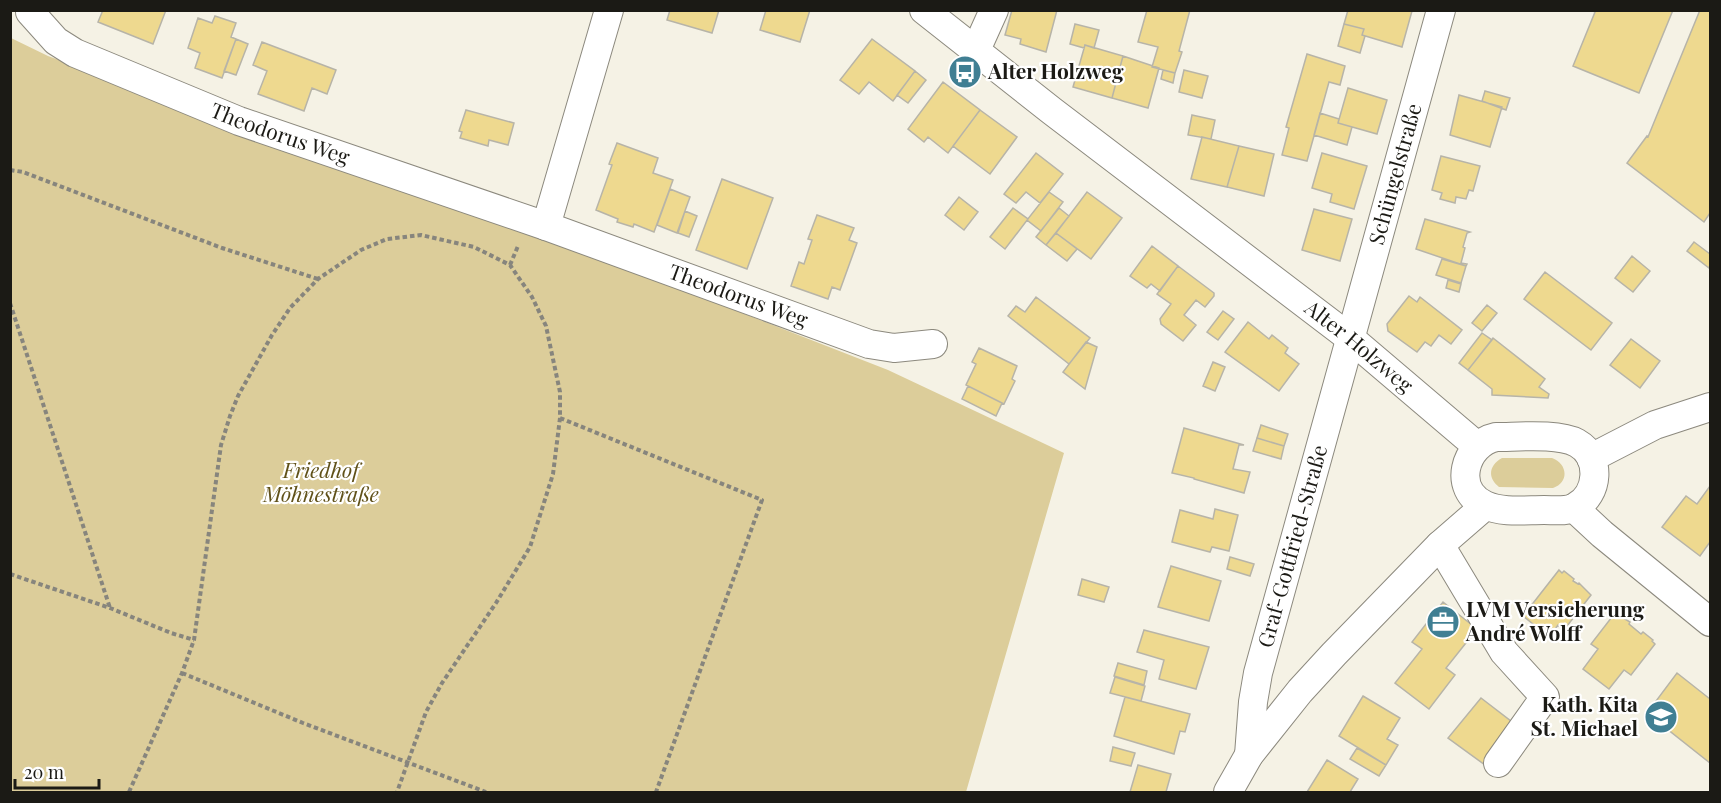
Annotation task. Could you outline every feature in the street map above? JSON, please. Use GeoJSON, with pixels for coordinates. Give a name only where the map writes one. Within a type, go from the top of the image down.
{"type":"FeatureCollection","features":[{"type":"Feature","properties":{"kind":"street"},"geometry":{"type":"LineString","coordinates":[[546,226],[609,10]]}},
{"type":"Feature","properties":{"kind":"street","name":"Alter Holzweg"},"geometry":{"type":"LineString","coordinates":[[924,10],[1052,111],[1350,338],[1477,446]]}},
{"type":"Feature","properties":{"kind":"street"},"geometry":{"type":"LineString","coordinates":[[976,50],[994,10]]}},
{"type":"Feature","properties":{"kind":"street","name":"Schüngelstraße"},"geometry":{"type":"LineString","coordinates":[[1350,338],[1441,10]]}},
{"type":"Feature","properties":{"kind":"street","name":"Theodorus Weg"},"geometry":{"type":"LineString","coordinates":[[30,12],[56,41],[75,53],[239,122],[546,226],[868,344],[894,348],[933,344]]}},
{"type":"Feature","properties":{"kind":"street","name":"Graf-Gottfried-Straße"},"geometry":{"type":"LineString","coordinates":[[1249,756],[1253,702],[1258,673],[1305,509],[1350,338]]}},
{"type":"Feature","properties":{"kind":"street"},"geometry":{"type":"LineString","coordinates":[[1591,458],[1655,425],[1710,407]]}},
{"type":"Feature","properties":{"kind":"street"},"geometry":{"type":"LineString","coordinates":[[1496,437],[1562,438],[1579,444],[1591,458],[1595,475],[1593,486],[1583,501],[1574,508],[1565,510],[1497,509],[1485,506],[1474,498],[1468,489],[1465,472],[1467,460],[1477,446],[1486,439],[1496,437]]}},
{"type":"Feature","properties":{"kind":"street","name":"Graf-Gottfried-Straße"},"geometry":{"type":"LineString","coordinates":[[1228,792],[1249,756],[1300,691],[1440,545],[1485,506]]}},
{"type":"Feature","properties":{"kind":"street"},"geometry":{"type":"LineString","coordinates":[[1574,508],[1602,534],[1710,622]]}},
{"type":"Feature","properties":{"kind":"street"},"geometry":{"type":"LineString","coordinates":[[1440,545],[1503,652],[1545,697],[1497,763]]}},
{"type":"Feature","properties":{"kind":"path"},"geometry":{"type":"LineString","coordinates":[[10,170],[23,172],[222,248],[318,279]]}},
{"type":"Feature","properties":{"kind":"path"},"geometry":{"type":"LineString","coordinates":[[129,792],[182,673],[194,640],[221,445],[242,388],[272,334],[290,308],[318,279],[361,250],[387,239],[421,235],[474,247],[510,265],[524,284],[546,326],[560,392],[560,418],[553,474],[530,547],[496,603],[441,682],[426,712],[397,792]]}},
{"type":"Feature","properties":{"kind":"path"},"geometry":{"type":"LineString","coordinates":[[10,303],[110,608]]}},
{"type":"Feature","properties":{"kind":"path"},"geometry":{"type":"LineString","coordinates":[[560,418],[762,500],[656,792]]}},
{"type":"Feature","properties":{"kind":"path"},"geometry":{"type":"LineString","coordinates":[[10,574],[194,640]]}},
{"type":"Feature","properties":{"kind":"path"},"geometry":{"type":"LineString","coordinates":[[182,673],[303,723],[486,792]]}},
{"type":"Feature","properties":{"kind":"green space","name":"Friedhof Möhnestraße"},"geometry":{"type":"Polygon","coordinates":[[[11,38],[48,56],[563,243],[888,370],[1064,453],[966,792],[11,792],[11,38]]]}},
{"type":"Feature","properties":{"kind":"green space"},"geometry":{"type":"Polygon","coordinates":[[[1502,458],[1552,458],[1561,464],[1564,477],[1553,488],[1499,487],[1493,480],[1491,472],[1494,464],[1502,458]]]}},
{"type":"Feature","properties":{"kind":"building"},"geometry":{"type":"Polygon","coordinates":[[[103,10],[166,10],[153,44],[98,22],[103,10]]]}},
{"type":"Feature","properties":{"kind":"building"},"geometry":{"type":"Polygon","coordinates":[[[670,10],[719,10],[712,33],[667,20],[670,10]]]}},
{"type":"Feature","properties":{"kind":"building"},"geometry":{"type":"Polygon","coordinates":[[[766,10],[810,10],[800,42],[760,30],[766,10]]]}},
{"type":"Feature","properties":{"kind":"building"},"geometry":{"type":"Polygon","coordinates":[[[1012,10],[1057,10],[1046,52],[1020,44],[1021,39],[1005,35],[1012,10]]]}},
{"type":"Feature","properties":{"kind":"building"},"geometry":{"type":"Polygon","coordinates":[[[1147,10],[1190,10],[1179,51],[1182,52],[1175,73],[1152,67],[1158,47],[1138,42],[1147,10]]]}},
{"type":"Feature","properties":{"kind":"building"},"geometry":{"type":"Polygon","coordinates":[[[1348,10],[1412,11],[1402,47],[1362,35],[1364,29],[1344,24],[1348,10]]]}},
{"type":"Feature","properties":{"kind":"building"},"geometry":{"type":"Polygon","coordinates":[[[1591,10],[1673,10],[1639,93],[1573,66],[1595,12],[1591,10]]]}},
{"type":"Feature","properties":{"kind":"building"},"geometry":{"type":"Polygon","coordinates":[[[1700,10],[1710,10],[1710,213],[1704,222],[1627,163],[1648,137],[1700,10]]]}},
{"type":"Feature","properties":{"kind":"building"},"geometry":{"type":"Polygon","coordinates":[[[215,16],[236,23],[231,37],[236,39],[222,78],[195,68],[200,53],[188,48],[198,18],[212,23],[215,16]]]}},
{"type":"Feature","properties":{"kind":"building"},"geometry":{"type":"Polygon","coordinates":[[[1075,24],[1099,30],[1094,48],[1070,44],[1075,24]]]}},
{"type":"Feature","properties":{"kind":"building"},"geometry":{"type":"Polygon","coordinates":[[[1344,24],[1364,29],[1362,35],[1365,36],[1360,53],[1338,46],[1344,24]]]}},
{"type":"Feature","properties":{"kind":"building"},"geometry":{"type":"Polygon","coordinates":[[[236,39],[248,44],[236,75],[224,71],[236,39]]]}},
{"type":"Feature","properties":{"kind":"building"},"geometry":{"type":"Polygon","coordinates":[[[872,39],[915,71],[893,101],[869,82],[859,94],[840,80],[872,39]]]}},
{"type":"Feature","properties":{"kind":"building"},"geometry":{"type":"Polygon","coordinates":[[[262,42],[336,70],[327,94],[312,88],[304,111],[258,94],[267,71],[253,65],[262,42]]]}},
{"type":"Feature","properties":{"kind":"building"},"geometry":{"type":"Polygon","coordinates":[[[1085,45],[1123,56],[1112,98],[1073,87],[1085,45]]]}},
{"type":"Feature","properties":{"kind":"building"},"geometry":{"type":"Polygon","coordinates":[[[1307,54],[1345,66],[1340,85],[1329,82],[1307,161],[1282,155],[1289,128],[1286,127],[1307,54]]]}},
{"type":"Feature","properties":{"kind":"building"},"geometry":{"type":"Polygon","coordinates":[[[1123,56],[1159,68],[1148,108],[1112,98],[1123,56]]]}},
{"type":"Feature","properties":{"kind":"building"},"geometry":{"type":"Polygon","coordinates":[[[1163,70],[1175,73],[1173,83],[1161,79],[1163,70]]]}},
{"type":"Feature","properties":{"kind":"building"},"geometry":{"type":"Polygon","coordinates":[[[1184,70],[1208,76],[1202,98],[1179,92],[1184,70]]]}},
{"type":"Feature","properties":{"kind":"building"},"geometry":{"type":"Polygon","coordinates":[[[915,71],[926,80],[908,103],[897,95],[915,71]]]}},
{"type":"Feature","properties":{"kind":"building"},"geometry":{"type":"Polygon","coordinates":[[[943,82],[980,110],[948,153],[928,137],[924,142],[908,129],[943,82]]]}},
{"type":"Feature","properties":{"kind":"building"},"geometry":{"type":"Polygon","coordinates":[[[1348,88],[1387,100],[1377,134],[1338,123],[1348,88]]]}},
{"type":"Feature","properties":{"kind":"building"},"geometry":{"type":"Polygon","coordinates":[[[1485,91],[1510,98],[1506,110],[1482,101],[1485,91]]]}},
{"type":"Feature","properties":{"kind":"building"},"geometry":{"type":"Polygon","coordinates":[[[1459,95],[1502,107],[1490,147],[1450,135],[1459,95]]]}},
{"type":"Feature","properties":{"kind":"building"},"geometry":{"type":"Polygon","coordinates":[[[466,110],[514,123],[508,145],[489,140],[488,146],[460,138],[462,132],[459,131],[466,110]]]}},
{"type":"Feature","properties":{"kind":"building"},"geometry":{"type":"Polygon","coordinates":[[[980,110],[1017,137],[990,174],[953,146],[980,110]]]}},
{"type":"Feature","properties":{"kind":"building"},"geometry":{"type":"Polygon","coordinates":[[[1320,113],[1339,119],[1338,123],[1352,127],[1347,145],[1314,135],[1320,113]]]}},
{"type":"Feature","properties":{"kind":"building"},"geometry":{"type":"Polygon","coordinates":[[[1192,115],[1215,120],[1211,139],[1188,135],[1192,115]]]}},
{"type":"Feature","properties":{"kind":"building"},"geometry":{"type":"Polygon","coordinates":[[[1202,137],[1239,146],[1227,187],[1191,179],[1202,137]]]}},
{"type":"Feature","properties":{"kind":"building"},"geometry":{"type":"Polygon","coordinates":[[[617,143],[658,158],[653,173],[673,180],[654,232],[634,224],[633,227],[617,222],[618,219],[596,210],[612,165],[609,164],[617,143]]]}},
{"type":"Feature","properties":{"kind":"building"},"geometry":{"type":"Polygon","coordinates":[[[1239,146],[1274,154],[1264,196],[1227,187],[1239,146]]]}},
{"type":"Feature","properties":{"kind":"building"},"geometry":{"type":"Polygon","coordinates":[[[1036,153],[1063,174],[1040,203],[1026,192],[1016,203],[1004,194],[1036,153]]]}},
{"type":"Feature","properties":{"kind":"building"},"geometry":{"type":"Polygon","coordinates":[[[1322,153],[1367,166],[1354,209],[1330,202],[1332,194],[1312,188],[1322,153]]]}},
{"type":"Feature","properties":{"kind":"building"},"geometry":{"type":"Polygon","coordinates":[[[1441,156],[1480,166],[1473,191],[1469,190],[1466,199],[1456,197],[1455,203],[1440,199],[1442,193],[1432,190],[1441,156]]]}},
{"type":"Feature","properties":{"kind":"building"},"geometry":{"type":"Polygon","coordinates":[[[722,179],[773,198],[747,269],[696,250],[722,179]]]}},
{"type":"Feature","properties":{"kind":"building"},"geometry":{"type":"Polygon","coordinates":[[[670,189],[690,197],[677,233],[657,225],[670,189]]]}},
{"type":"Feature","properties":{"kind":"building"},"geometry":{"type":"Polygon","coordinates":[[[1049,192],[1063,202],[1041,231],[1027,220],[1049,192]]]}},
{"type":"Feature","properties":{"kind":"building"},"geometry":{"type":"Polygon","coordinates":[[[1087,192],[1122,218],[1091,259],[1056,233],[1087,192]]]}},
{"type":"Feature","properties":{"kind":"building"},"geometry":{"type":"Polygon","coordinates":[[[959,197],[978,212],[964,230],[945,215],[959,197]]]}},
{"type":"Feature","properties":{"kind":"building"},"geometry":{"type":"Polygon","coordinates":[[[1013,208],[1028,219],[1005,249],[990,237],[1013,208]]]}},
{"type":"Feature","properties":{"kind":"building"},"geometry":{"type":"Polygon","coordinates":[[[1059,208],[1069,216],[1046,245],[1036,237],[1059,208]]]}},
{"type":"Feature","properties":{"kind":"building"},"geometry":{"type":"Polygon","coordinates":[[[1314,209],[1352,219],[1340,261],[1302,250],[1314,209]]]}},
{"type":"Feature","properties":{"kind":"building"},"geometry":{"type":"Polygon","coordinates":[[[685,211],[697,216],[689,237],[678,233],[685,211]]]}},
{"type":"Feature","properties":{"kind":"building"},"geometry":{"type":"Polygon","coordinates":[[[817,215],[854,228],[849,240],[857,243],[840,290],[832,287],[828,299],[791,286],[799,262],[804,264],[812,240],[808,239],[817,215]]]}},
{"type":"Feature","properties":{"kind":"building"},"geometry":{"type":"Polygon","coordinates":[[[1425,219],[1470,232],[1467,233],[1461,263],[1467,264],[1466,266],[1416,249],[1425,219]]]}},
{"type":"Feature","properties":{"kind":"building"},"geometry":{"type":"Polygon","coordinates":[[[1056,233],[1077,249],[1067,261],[1046,245],[1056,233]]]}},
{"type":"Feature","properties":{"kind":"building"},"geometry":{"type":"Polygon","coordinates":[[[1694,242],[1710,254],[1709,268],[1687,251],[1694,242]]]}},
{"type":"Feature","properties":{"kind":"building"},"geometry":{"type":"Polygon","coordinates":[[[1152,246],[1178,266],[1160,291],[1151,284],[1147,288],[1130,276],[1152,246]]]}},
{"type":"Feature","properties":{"kind":"building"},"geometry":{"type":"Polygon","coordinates":[[[1632,256],[1650,271],[1633,292],[1615,278],[1632,256]]]}},
{"type":"Feature","properties":{"kind":"building"},"geometry":{"type":"Polygon","coordinates":[[[1442,259],[1466,266],[1461,283],[1436,275],[1442,259]]]}},
{"type":"Feature","properties":{"kind":"building"},"geometry":{"type":"Polygon","coordinates":[[[1178,266],[1214,293],[1205,307],[1196,300],[1184,315],[1196,325],[1183,341],[1161,324],[1160,319],[1171,304],[1157,294],[1178,266]]]}},
{"type":"Feature","properties":{"kind":"building"},"geometry":{"type":"Polygon","coordinates":[[[1545,272],[1612,323],[1591,350],[1524,299],[1545,272]]]}},
{"type":"Feature","properties":{"kind":"building"},"geometry":{"type":"Polygon","coordinates":[[[1448,280],[1461,284],[1459,292],[1446,288],[1448,280]]]}},
{"type":"Feature","properties":{"kind":"building"},"geometry":{"type":"Polygon","coordinates":[[[1409,296],[1417,302],[1420,297],[1462,330],[1451,344],[1439,335],[1431,346],[1425,342],[1417,352],[1388,331],[1387,324],[1409,296]]]}},
{"type":"Feature","properties":{"kind":"building"},"geometry":{"type":"Polygon","coordinates":[[[1036,297],[1090,338],[1069,364],[1008,316],[1016,306],[1025,312],[1036,297]]]}},
{"type":"Feature","properties":{"kind":"building"},"geometry":{"type":"Polygon","coordinates":[[[1487,305],[1497,313],[1482,331],[1472,323],[1487,305]]]}},
{"type":"Feature","properties":{"kind":"building"},"geometry":{"type":"Polygon","coordinates":[[[1223,311],[1234,319],[1218,340],[1207,332],[1223,311]]]}},
{"type":"Feature","properties":{"kind":"building"},"geometry":{"type":"Polygon","coordinates":[[[1248,322],[1269,339],[1272,335],[1288,348],[1285,353],[1299,364],[1279,391],[1225,352],[1248,322]]]}},
{"type":"Feature","properties":{"kind":"building"},"geometry":{"type":"Polygon","coordinates":[[[1482,333],[1492,340],[1468,370],[1459,363],[1482,333]]]}},
{"type":"Feature","properties":{"kind":"building"},"geometry":{"type":"Polygon","coordinates":[[[1493,338],[1545,379],[1539,387],[1549,394],[1548,398],[1492,395],[1492,389],[1468,370],[1493,338]]]}},
{"type":"Feature","properties":{"kind":"building"},"geometry":{"type":"Polygon","coordinates":[[[1631,339],[1660,361],[1640,388],[1610,365],[1631,339]]]}},
{"type":"Feature","properties":{"kind":"building"},"geometry":{"type":"Polygon","coordinates":[[[1086,342],[1097,347],[1085,389],[1063,372],[1086,342]]]}},
{"type":"Feature","properties":{"kind":"building"},"geometry":{"type":"Polygon","coordinates":[[[979,348],[1017,366],[1012,379],[1015,381],[1004,404],[966,385],[976,364],[972,362],[979,348]]]}},
{"type":"Feature","properties":{"kind":"building"},"geometry":{"type":"Polygon","coordinates":[[[1213,362],[1225,367],[1215,391],[1203,386],[1213,362]]]}},
{"type":"Feature","properties":{"kind":"building"},"geometry":{"type":"Polygon","coordinates":[[[968,386],[1002,403],[996,416],[962,399],[968,386]]]}},
{"type":"Feature","properties":{"kind":"building"},"geometry":{"type":"Polygon","coordinates":[[[1261,425],[1288,434],[1284,446],[1257,438],[1261,425]]]}},
{"type":"Feature","properties":{"kind":"building"},"geometry":{"type":"Polygon","coordinates":[[[1184,428],[1244,445],[1239,445],[1233,469],[1250,472],[1244,493],[1172,473],[1184,428]]]}},
{"type":"Feature","properties":{"kind":"building"},"geometry":{"type":"Polygon","coordinates":[[[1257,438],[1284,446],[1281,459],[1253,451],[1257,438]]]}},
{"type":"Feature","properties":{"kind":"building"},"geometry":{"type":"Polygon","coordinates":[[[1710,486],[1710,542],[1700,556],[1662,527],[1686,496],[1697,504],[1710,486]]]}},
{"type":"Feature","properties":{"kind":"building"},"geometry":{"type":"Polygon","coordinates":[[[1215,509],[1238,515],[1229,551],[1212,547],[1210,552],[1172,542],[1180,510],[1213,519],[1215,509]]]}},
{"type":"Feature","properties":{"kind":"building"},"geometry":{"type":"Polygon","coordinates":[[[1230,557],[1254,564],[1250,576],[1227,569],[1230,557]]]}},
{"type":"Feature","properties":{"kind":"building"},"geometry":{"type":"Polygon","coordinates":[[[1171,566],[1221,581],[1209,621],[1158,607],[1171,566]]]}},
{"type":"Feature","properties":{"kind":"building"},"geometry":{"type":"Polygon","coordinates":[[[1559,570],[1562,573],[1564,571],[1591,595],[1564,630],[1558,625],[1549,637],[1523,616],[1559,570]]]}},
{"type":"Feature","properties":{"kind":"building"},"geometry":{"type":"Polygon","coordinates":[[[1082,579],[1109,587],[1104,602],[1078,595],[1082,579]]]}},
{"type":"Feature","properties":{"kind":"building"},"geometry":{"type":"Polygon","coordinates":[[[1443,602],[1477,629],[1446,668],[1455,675],[1429,709],[1395,683],[1422,649],[1412,642],[1443,602]]]}},
{"type":"Feature","properties":{"kind":"building"},"geometry":{"type":"Polygon","coordinates":[[[1615,613],[1630,622],[1629,624],[1641,634],[1643,632],[1655,644],[1631,675],[1624,670],[1609,689],[1583,669],[1598,649],[1591,644],[1615,613]]]}},
{"type":"Feature","properties":{"kind":"building"},"geometry":{"type":"Polygon","coordinates":[[[1144,630],[1209,647],[1196,689],[1159,679],[1164,660],[1137,652],[1144,630]]]}},
{"type":"Feature","properties":{"kind":"building"},"geometry":{"type":"Polygon","coordinates":[[[1118,663],[1147,671],[1144,685],[1114,676],[1118,663]]]}},
{"type":"Feature","properties":{"kind":"building"},"geometry":{"type":"Polygon","coordinates":[[[1677,673],[1710,699],[1710,763],[1647,713],[1677,673]]]}},
{"type":"Feature","properties":{"kind":"building"},"geometry":{"type":"Polygon","coordinates":[[[1115,677],[1145,686],[1141,701],[1110,693],[1115,677]]]}},
{"type":"Feature","properties":{"kind":"building"},"geometry":{"type":"Polygon","coordinates":[[[1363,696],[1400,718],[1387,739],[1398,745],[1386,765],[1339,736],[1363,696]]]}},
{"type":"Feature","properties":{"kind":"building"},"geometry":{"type":"Polygon","coordinates":[[[1125,697],[1190,714],[1185,732],[1180,731],[1174,754],[1114,736],[1125,697]]]}},
{"type":"Feature","properties":{"kind":"building"},"geometry":{"type":"Polygon","coordinates":[[[1481,698],[1516,725],[1485,765],[1448,738],[1481,698]]]}},
{"type":"Feature","properties":{"kind":"building"},"geometry":{"type":"Polygon","coordinates":[[[1113,747],[1135,753],[1131,766],[1110,761],[1113,747]]]}},
{"type":"Feature","properties":{"kind":"building"},"geometry":{"type":"Polygon","coordinates":[[[1357,748],[1386,765],[1379,776],[1350,759],[1357,748]]]}},
{"type":"Feature","properties":{"kind":"building"},"geometry":{"type":"Polygon","coordinates":[[[1327,760],[1358,779],[1350,792],[1307,792],[1327,760]]]}},
{"type":"Feature","properties":{"kind":"building"},"geometry":{"type":"Polygon","coordinates":[[[1138,765],[1171,774],[1166,792],[1130,792],[1138,765]]]}},
{"type":"Feature","properties":{"kind":"place","name":"Alter Holzweg"},"geometry":{"type":"Point","coordinates":[965,72]}},
{"type":"Feature","properties":{"kind":"place","name":"LVM Versicherung André Wolff"},"geometry":{"type":"Point","coordinates":[1443,622]}},
{"type":"Feature","properties":{"kind":"place","name":"Kath. Kita St. Michael"},"geometry":{"type":"Point","coordinates":[1661,717]}}]}
